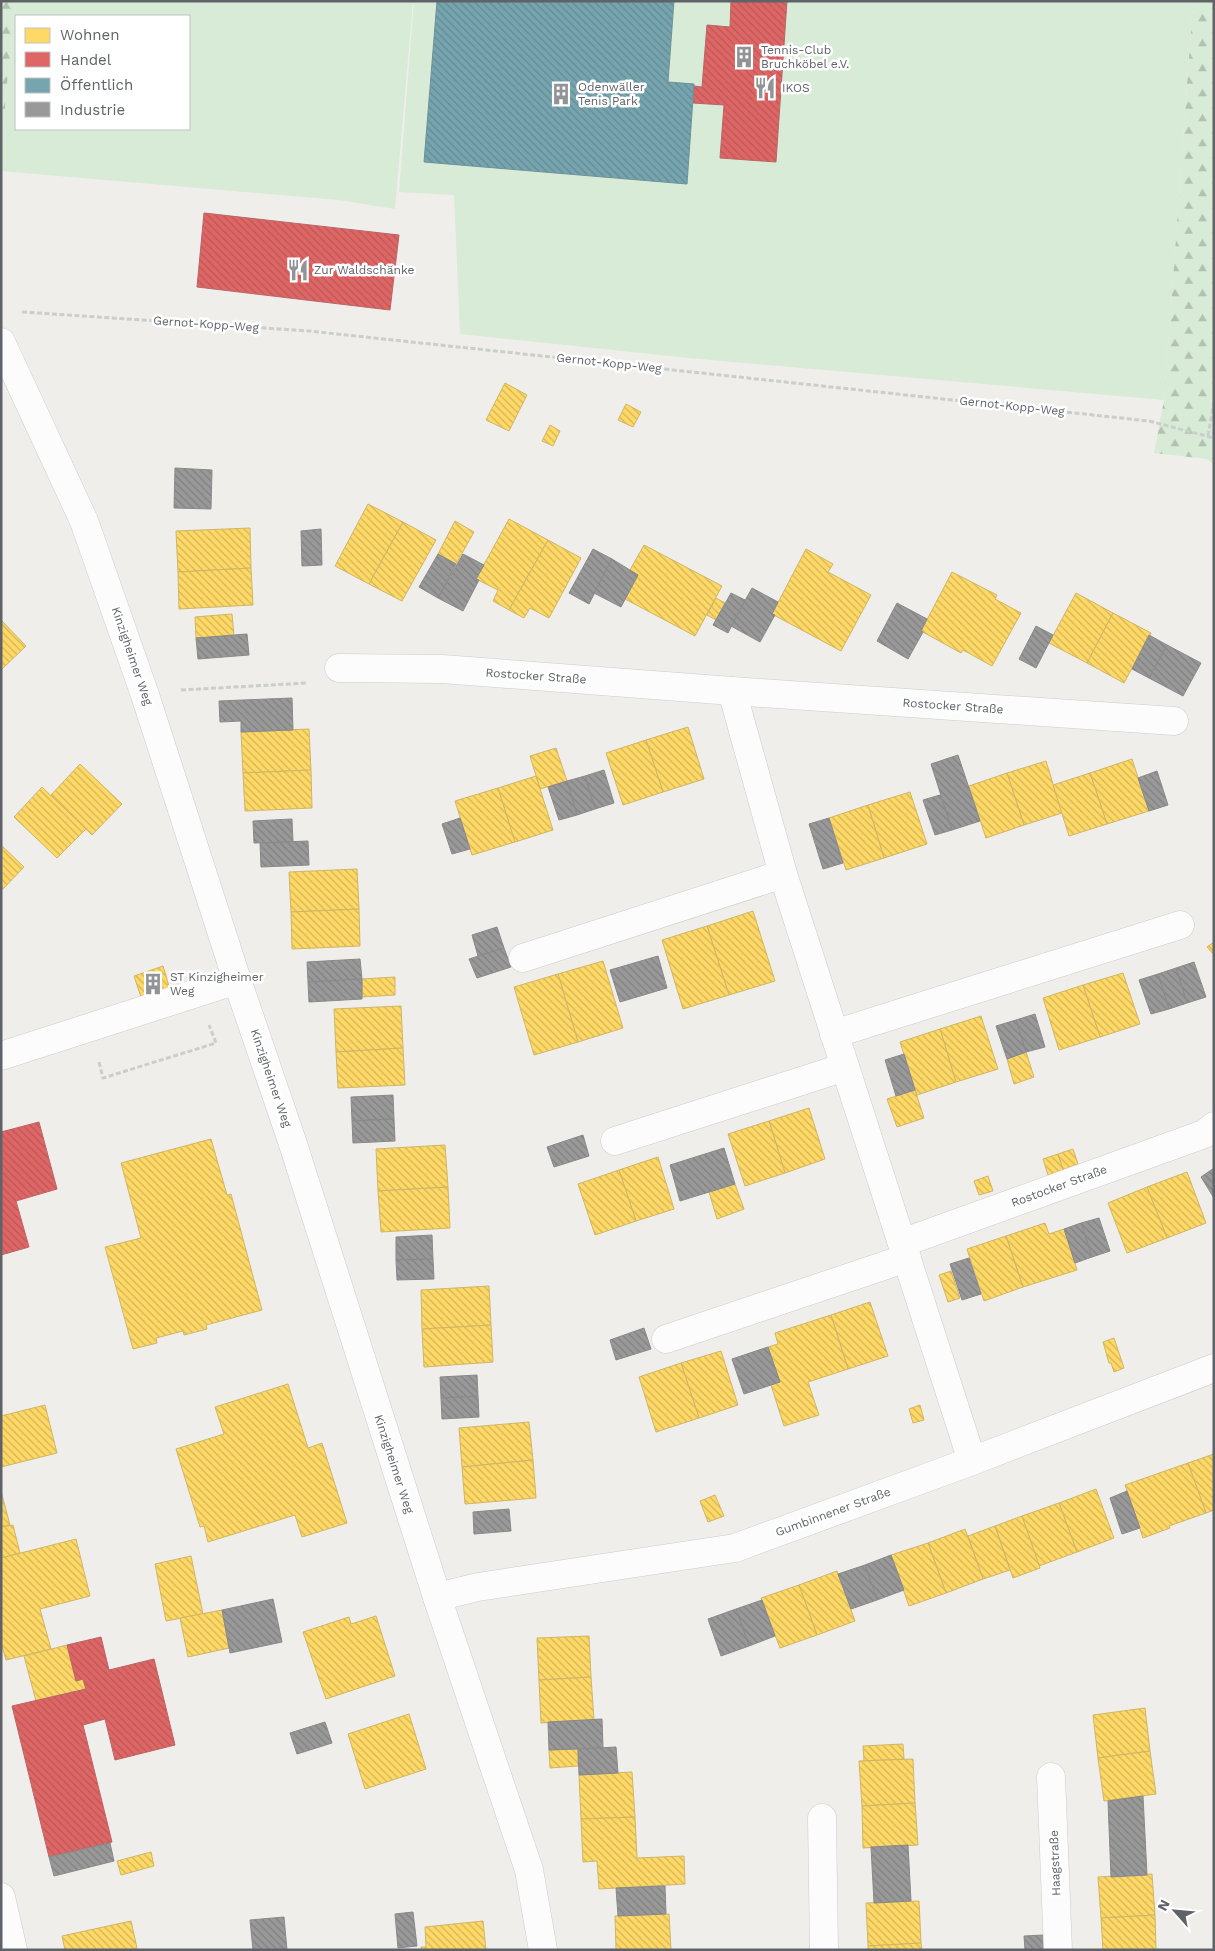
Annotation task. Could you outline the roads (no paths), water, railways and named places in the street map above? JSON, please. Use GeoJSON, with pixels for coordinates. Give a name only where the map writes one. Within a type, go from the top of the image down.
{"type":"FeatureCollection","features":[{"type":"Feature","properties":{"kind":"street","name":"Kinzigheimer Weg"},"geometry":{"type":"LineString","coordinates":[[1,342],[84,521],[146,695],[237,980],[293,1144],[437,1597],[528,1870],[544,1950]]}},
{"type":"Feature","properties":{"kind":"street","name":"Rostocker Straße"},"geometry":{"type":"LineString","coordinates":[[339,668],[442,669],[1174,721]]}},
{"type":"Feature","properties":{"kind":"street"},"geometry":{"type":"LineString","coordinates":[[732,691],[783,874],[972,1460]]}},
{"type":"Feature","properties":{"kind":"street"},"geometry":{"type":"LineString","coordinates":[[523,958],[783,874]]}},
{"type":"Feature","properties":{"kind":"street"},"geometry":{"type":"LineString","coordinates":[[834,1034],[1180,925]]}},
{"type":"Feature","properties":{"kind":"street"},"geometry":{"type":"LineString","coordinates":[[1,1056],[237,980]]}},
{"type":"Feature","properties":{"kind":"street"},"geometry":{"type":"LineString","coordinates":[[615,1141],[845,1067]]}},
{"type":"Feature","properties":{"kind":"street","name":"Rostocker Straße"},"geometry":{"type":"LineString","coordinates":[[666,1339],[904,1251],[1204,1134],[1214,1126]]}},
{"type":"Feature","properties":{"kind":"street","name":"Gumbinnener Straße"},"geometry":{"type":"LineString","coordinates":[[437,1597],[478,1587],[735,1548],[1214,1368]]}},
{"type":"Feature","properties":{"kind":"street","name":"Haagstraße"},"geometry":{"type":"LineString","coordinates":[[1051,1777],[1058,1950]]}},
{"type":"Feature","properties":{"kind":"street"},"geometry":{"type":"LineString","coordinates":[[822,1818],[824,1950]]}},
{"type":"Feature","properties":{"kind":"street"},"geometry":{"type":"LineString","coordinates":[[1,1897],[13,1950]]}},
{"type":"Feature","properties":{"kind":"place","name":"Tennis-Club Bruchköbel e.V."},"geometry":{"type":"Point","coordinates":[744,57]}},
{"type":"Feature","properties":{"kind":"place","name":"IKOS"},"geometry":{"type":"Point","coordinates":[765,88]}},
{"type":"Feature","properties":{"kind":"place","name":"Odenwäller Tenis Park"},"geometry":{"type":"Point","coordinates":[561,94]}},
{"type":"Feature","properties":{"kind":"place","name":"Zur Waldschänke"},"geometry":{"type":"Point","coordinates":[298,270]}},
{"type":"Feature","properties":{"kind":"place","name":"ST Kinzigheimer Weg"},"geometry":{"type":"Point","coordinates":[153,984]}}]}
